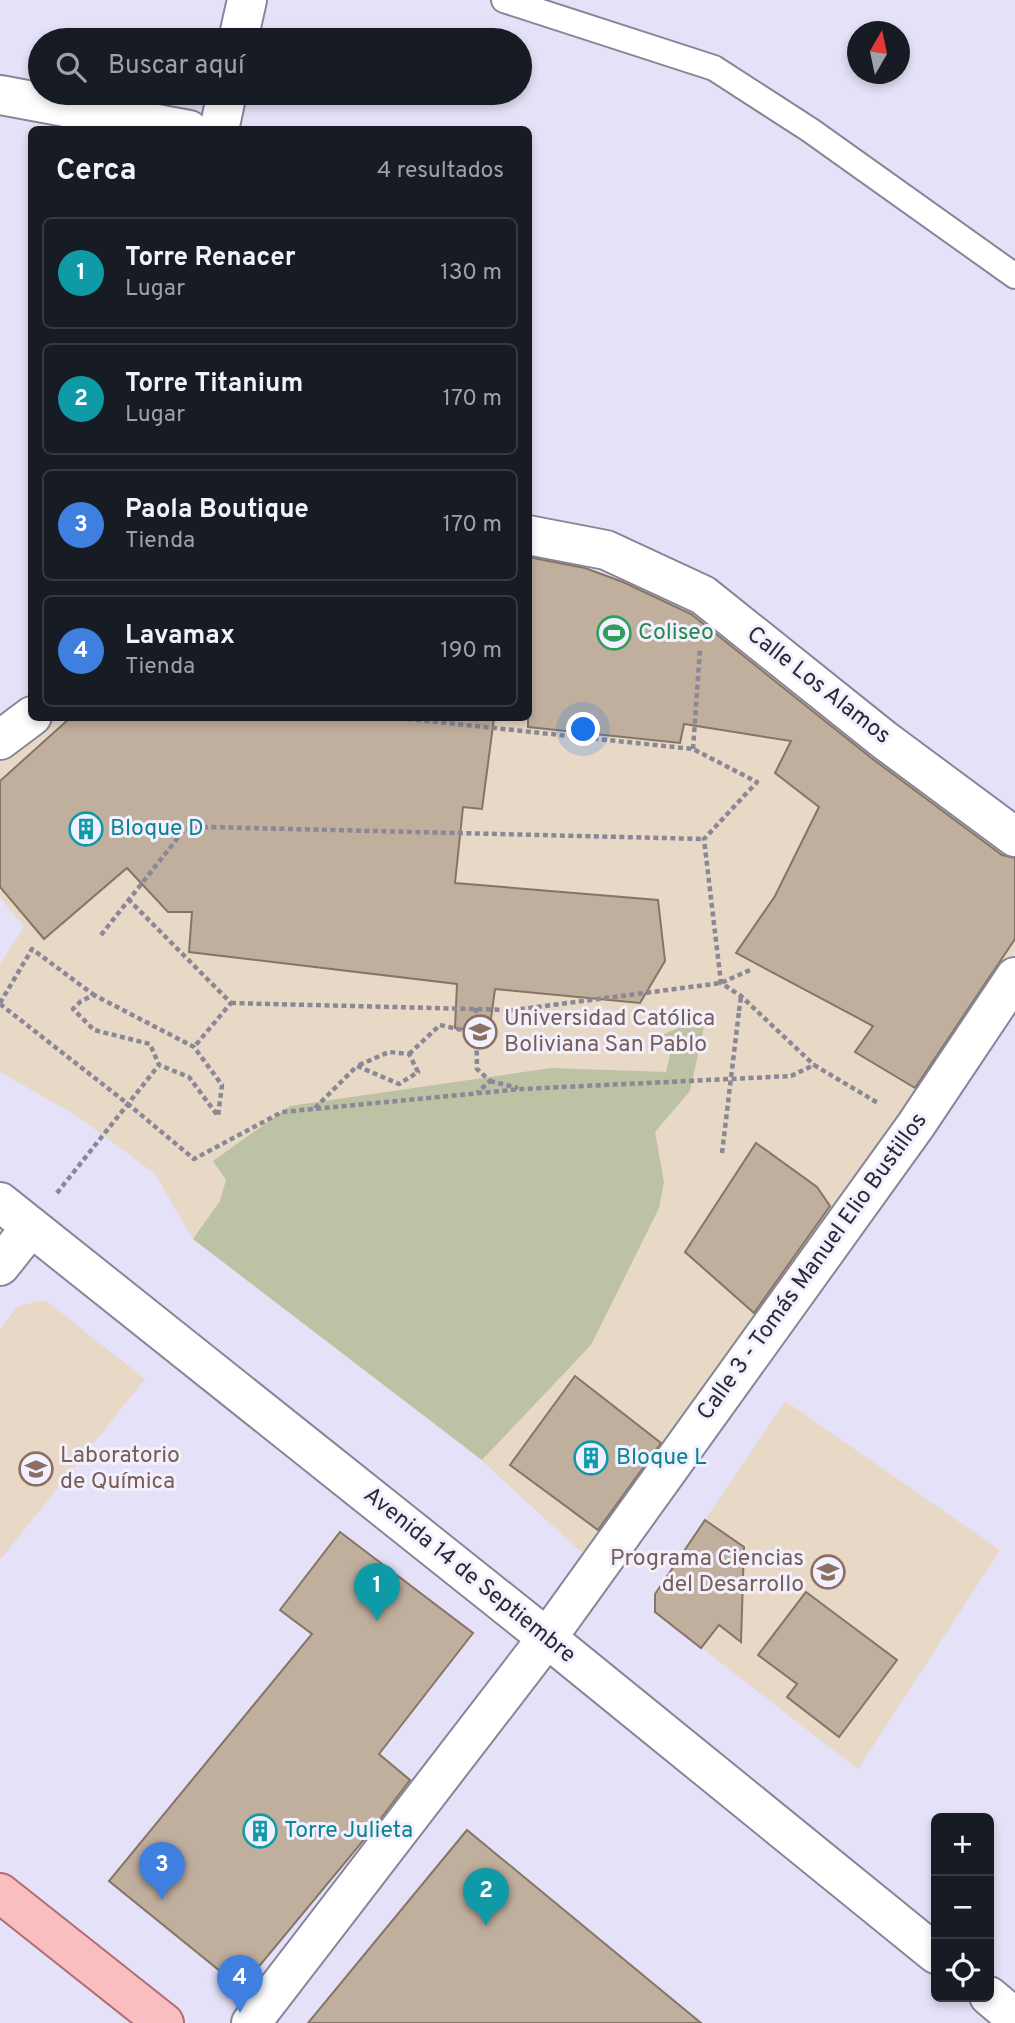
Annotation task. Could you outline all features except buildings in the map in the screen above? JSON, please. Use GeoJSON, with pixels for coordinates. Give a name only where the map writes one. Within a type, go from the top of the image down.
{"type":"FeatureCollection","features":[{"type":"Feature","properties":{"kind":"main road"},"geometry":{"type":"LineString","coordinates":[[0,1893],[164,2023]]}},
{"type":"Feature","properties":{"kind":"street"},"geometry":{"type":"LineString","coordinates":[[241,28],[247,0]]}},
{"type":"Feature","properties":{"kind":"street"},"geometry":{"type":"LineString","coordinates":[[0,95],[28,100]]}},
{"type":"Feature","properties":{"kind":"street"},"geometry":{"type":"LineString","coordinates":[[54,105],[167,126]]}},
{"type":"Feature","properties":{"kind":"street"},"geometry":{"type":"LineString","coordinates":[[220,126],[224,105]]}},
{"type":"Feature","properties":{"kind":"street","name":"Calle Los Alamos"},"geometry":{"type":"LineString","coordinates":[[532,536],[606,550],[703,596],[883,739],[1015,837]]}},
{"type":"Feature","properties":{"kind":"street"},"geometry":{"type":"LineString","coordinates":[[0,740],[28,719]]}},
{"type":"Feature","properties":{"kind":"street","name":"Calle 3 - Tomás Manuel Elio Bustillos"},"geometry":{"type":"LineString","coordinates":[[251,2023],[547,1638],[916,1125],[1015,977]]}},
{"type":"Feature","properties":{"kind":"street","name":"Avenida 14 de Septiembre"},"geometry":{"type":"LineString","coordinates":[[0,1202],[547,1638],[931,1950]]}},
{"type":"Feature","properties":{"kind":"street"},"geometry":{"type":"LineString","coordinates":[[0,1266],[31,1227]]}},
{"type":"Feature","properties":{"kind":"street"},"geometry":{"type":"LineString","coordinates":[[994,2000],[1015,2018]]}},
{"type":"Feature","properties":{"kind":"lane"},"geometry":{"type":"LineString","coordinates":[[505,0],[714,68],[810,130],[1015,276]]}},
{"type":"Feature","properties":{"kind":"path"},"geometry":{"type":"LineString","coordinates":[[693,749],[703,596]]}},
{"type":"Feature","properties":{"kind":"path"},"geometry":{"type":"LineString","coordinates":[[101,935],[184,830],[208,827],[704,839],[757,782],[693,749],[427,721]]}},
{"type":"Feature","properties":{"kind":"path"},"geometry":{"type":"LineString","coordinates":[[704,839],[720,983]]}},
{"type":"Feature","properties":{"kind":"path"},"geometry":{"type":"LineString","coordinates":[[128,899],[231,1003],[514,1010],[720,983],[751,970]]}},
{"type":"Feature","properties":{"kind":"path"},"geometry":{"type":"LineString","coordinates":[[94,995],[73,1009],[94,1030],[150,1044],[159,1065],[189,1077],[218,1115],[222,1085],[194,1047],[94,995],[32,949],[0,1004],[194,1159],[282,1112],[522,1089],[791,1076],[814,1065]]}},
{"type":"Feature","properties":{"kind":"path"},"geometry":{"type":"LineString","coordinates":[[720,983],[741,996],[814,1065],[916,1125]]}},
{"type":"Feature","properties":{"kind":"path"},"geometry":{"type":"LineString","coordinates":[[722,1153],[741,996]]}},
{"type":"Feature","properties":{"kind":"path"},"geometry":{"type":"LineString","coordinates":[[194,1047],[231,1003]]}},
{"type":"Feature","properties":{"kind":"path"},"geometry":{"type":"LineString","coordinates":[[475,1009],[477,1069],[491,1081],[522,1089]]}},
{"type":"Feature","properties":{"kind":"path"},"geometry":{"type":"LineString","coordinates":[[315,1108],[357,1066],[389,1052],[409,1054],[440,1025],[476,1033]]}},
{"type":"Feature","properties":{"kind":"path"},"geometry":{"type":"LineString","coordinates":[[357,1066],[398,1084],[418,1072],[409,1054]]}},
{"type":"Feature","properties":{"kind":"path"},"geometry":{"type":"LineString","coordinates":[[31,1227],[159,1065]]}},
{"type":"Feature","properties":{"kind":"path"},"geometry":{"type":"LineString","coordinates":[[476,1094],[491,1081]]}},
{"type":"Feature","properties":{"kind":"shaded area","name":"Universidad Católica Boliviana San Pablo"},"geometry":{"type":"Polygon","coordinates":[[[532,555],[572,563],[678,602],[806,686],[1015,856],[1015,950],[984,991],[893,1140],[832,1209],[672,1452],[588,1558],[481,1460],[193,1239],[155,1174],[77,1116],[0,1072],[0,964],[24,927],[0,897],[0,760],[47,721],[532,721],[532,555]]]}},
{"type":"Feature","properties":{"kind":"shaded area","name":"Laboratorio de Química"},"geometry":{"type":"Polygon","coordinates":[[[45,1300],[145,1379],[0,1560],[0,1330],[18,1306],[45,1300]]]}},
{"type":"Feature","properties":{"kind":"shaded area","name":"Programa Ciencias del Desarrollo"},"geometry":{"type":"Polygon","coordinates":[[[785,1401],[1000,1550],[858,1769],[655,1612],[655,1594],[785,1401]]]}},
{"type":"Feature","properties":{"kind":"green space"},"geometry":{"type":"Polygon","coordinates":[[[683,1026],[704,1027],[690,1091],[655,1132],[664,1182],[659,1208],[591,1345],[482,1460],[193,1239],[220,1201],[226,1180],[213,1161],[290,1106],[551,1068],[666,1072],[670,1055],[664,1034],[683,1026]]]}},
{"type":"Feature","properties":{"kind":"place","name":"Coliseo"},"geometry":{"type":"Point","coordinates":[614,633]}},
{"type":"Feature","properties":{"kind":"place","name":"Bloque D"},"geometry":{"type":"Point","coordinates":[86,829]}},
{"type":"Feature","properties":{"kind":"place","name":"Universidad Católica Boliviana San Pablo"},"geometry":{"type":"Point","coordinates":[480,1032]}},
{"type":"Feature","properties":{"kind":"place","name":"Bloque L"},"geometry":{"type":"Point","coordinates":[591,1458]}},
{"type":"Feature","properties":{"kind":"place","name":"Laboratorio de Química"},"geometry":{"type":"Point","coordinates":[36,1469]}},
{"type":"Feature","properties":{"kind":"place","name":"Programa Ciencias del Desarrollo"},"geometry":{"type":"Point","coordinates":[828,1572]}},
{"type":"Feature","properties":{"kind":"place","name":"Torre Renacer"},"geometry":{"type":"Point","coordinates":[377,1621]}},
{"type":"Feature","properties":{"kind":"place","name":"Torre Julieta"},"geometry":{"type":"Point","coordinates":[260,1831]}},
{"type":"Feature","properties":{"kind":"place","name":"Paola Boutique"},"geometry":{"type":"Point","coordinates":[162,1900]}},
{"type":"Feature","properties":{"kind":"place","name":"Torre Titanium"},"geometry":{"type":"Point","coordinates":[486,1926]}},
{"type":"Feature","properties":{"kind":"place","name":"Lavamax"},"geometry":{"type":"Point","coordinates":[240,2013]}}]}
